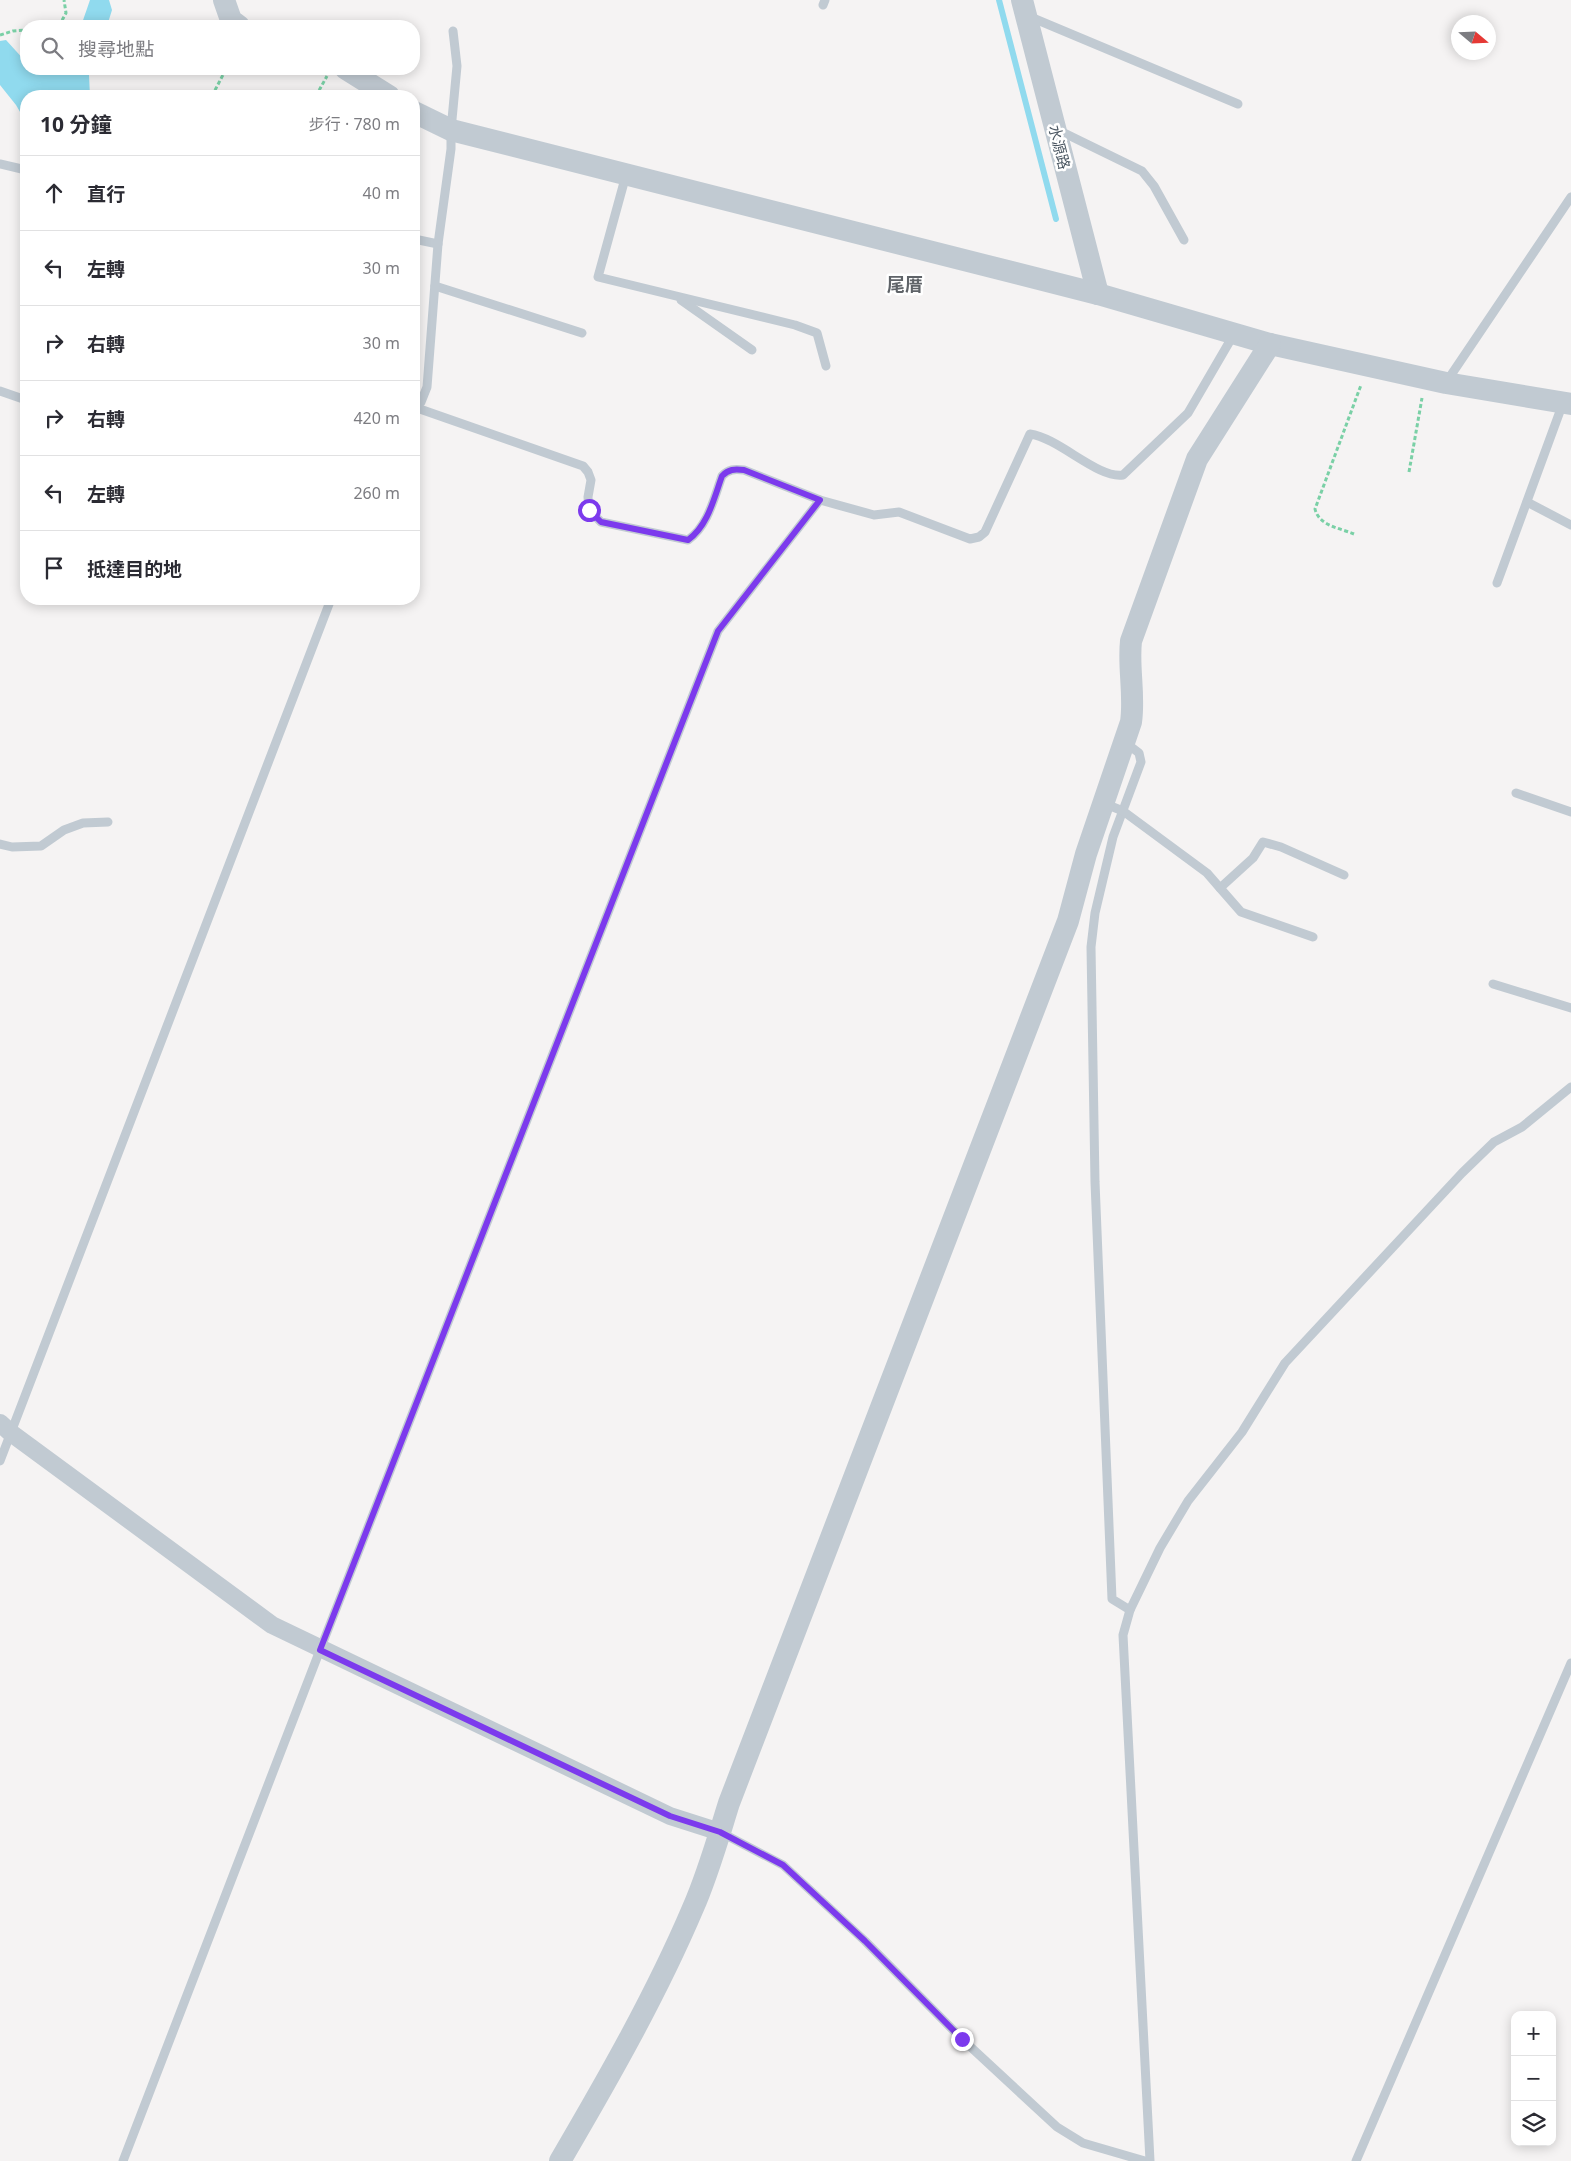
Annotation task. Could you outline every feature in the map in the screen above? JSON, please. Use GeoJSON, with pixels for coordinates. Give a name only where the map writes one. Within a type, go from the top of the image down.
{"type":"FeatureCollection","features":[{"type":"Feature","properties":{"kind":"street"},"geometry":{"type":"LineString","coordinates":[[224,0],[231,20]]}},
{"type":"Feature","properties":{"kind":"street","name":"水源路"},"geometry":{"type":"LineString","coordinates":[[1024,7],[1098,294]]}},
{"type":"Feature","properties":{"kind":"street"},"geometry":{"type":"LineString","coordinates":[[356,75],[379,90]]}},
{"type":"Feature","properties":{"kind":"street"},"geometry":{"type":"LineString","coordinates":[[420,115],[451,130],[1098,294],[1270,344],[1436,380],[1567,404]]}},
{"type":"Feature","properties":{"kind":"street"},"geometry":{"type":"LineString","coordinates":[[560,2161],[603,2088],[668,1964],[694,1906],[729,1803],[1113,807],[1123,741],[1132,711],[1131,641],[1194,468],[1204,446],[1270,344]]}},
{"type":"Feature","properties":{"kind":"street"},"geometry":{"type":"LineString","coordinates":[[6,1428],[272,1625],[320,1650],[670,1816],[720,1832]]}},
{"type":"Feature","properties":{"kind":"lane"},"geometry":{"type":"LineString","coordinates":[[1024,7],[1238,104]]}},
{"type":"Feature","properties":{"kind":"lane"},"geometry":{"type":"LineString","coordinates":[[420,403],[427,387],[438,244],[451,149],[457,66],[453,31]]}},
{"type":"Feature","properties":{"kind":"lane"},"geometry":{"type":"LineString","coordinates":[[1055,128],[1142,171],[1154,186],[1184,240]]}},
{"type":"Feature","properties":{"kind":"lane"},"geometry":{"type":"LineString","coordinates":[[0,164],[20,169]]}},
{"type":"Feature","properties":{"kind":"lane"},"geometry":{"type":"LineString","coordinates":[[626,174],[598,277],[795,325],[817,333],[826,366]]}},
{"type":"Feature","properties":{"kind":"lane"},"geometry":{"type":"LineString","coordinates":[[1436,380],[1571,197]]}},
{"type":"Feature","properties":{"kind":"lane"},"geometry":{"type":"LineString","coordinates":[[420,240],[438,244]]}},
{"type":"Feature","properties":{"kind":"lane"},"geometry":{"type":"LineString","coordinates":[[435,286],[582,333]]}},
{"type":"Feature","properties":{"kind":"lane"},"geometry":{"type":"LineString","coordinates":[[676,296],[752,350]]}},
{"type":"Feature","properties":{"kind":"lane"},"geometry":{"type":"LineString","coordinates":[[420,410],[583,466],[591,480],[588,497],[589,510],[601,522],[688,540],[698,533],[703,525],[722,476],[728,470],[736,469],[744,470],[820,500],[874,515],[899,512],[970,539],[979,537],[985,532],[1030,434],[1044,438],[1110,475],[1123,475],[1188,413],[1234,334]]}},
{"type":"Feature","properties":{"kind":"lane"},"geometry":{"type":"LineString","coordinates":[[0,391],[20,398]]}},
{"type":"Feature","properties":{"kind":"lane"},"geometry":{"type":"LineString","coordinates":[[1497,583],[1527,502],[1567,404]]}},
{"type":"Feature","properties":{"kind":"lane"},"geometry":{"type":"LineString","coordinates":[[123,2161],[320,1650],[718,631],[820,500]]}},
{"type":"Feature","properties":{"kind":"lane"},"geometry":{"type":"LineString","coordinates":[[1527,502],[1571,525]]}},
{"type":"Feature","properties":{"kind":"lane"},"geometry":{"type":"LineString","coordinates":[[0,1461],[6,1428],[329,605]]}},
{"type":"Feature","properties":{"kind":"lane"},"geometry":{"type":"LineString","coordinates":[[1516,793],[1571,812]]}},
{"type":"Feature","properties":{"kind":"lane"},"geometry":{"type":"LineString","coordinates":[[1113,807],[1207,873],[1241,912],[1313,937]]}},
{"type":"Feature","properties":{"kind":"lane"},"geometry":{"type":"LineString","coordinates":[[1113,807],[1114,837],[1100,894],[1091,947],[1095,1182],[1112,1599],[1130,1610]]}},
{"type":"Feature","properties":{"kind":"lane"},"geometry":{"type":"LineString","coordinates":[[0,844],[12,847],[41,846],[64,830],[83,823],[108,822]]}},
{"type":"Feature","properties":{"kind":"lane"},"geometry":{"type":"LineString","coordinates":[[1220,888],[1253,858],[1263,842],[1281,847],[1344,875]]}},
{"type":"Feature","properties":{"kind":"lane"},"geometry":{"type":"LineString","coordinates":[[1493,984],[1571,1008]]}},
{"type":"Feature","properties":{"kind":"lane"},"geometry":{"type":"LineString","coordinates":[[1150,2161],[1123,1635],[1130,1610],[1160,1548],[1188,1501],[1242,1432],[1286,1363],[1462,1173],[1494,1142],[1522,1127],[1571,1087]]}},
{"type":"Feature","properties":{"kind":"lane"},"geometry":{"type":"LineString","coordinates":[[1356,2161],[1571,1663]]}},
{"type":"Feature","properties":{"kind":"lane"},"geometry":{"type":"LineString","coordinates":[[720,1832],[783,1865],[865,1941],[962,2039],[1057,2127],[1083,2143],[1145,2161]]}},
{"type":"Feature","properties":{"kind":"path"},"geometry":{"type":"LineString","coordinates":[[63,20],[66,13],[64,0]]}},
{"type":"Feature","properties":{"kind":"path"},"geometry":{"type":"LineString","coordinates":[[0,35],[20,30]]}},
{"type":"Feature","properties":{"kind":"path"},"geometry":{"type":"LineString","coordinates":[[215,90],[223,75]]}},
{"type":"Feature","properties":{"kind":"path"},"geometry":{"type":"LineString","coordinates":[[319,90],[328,75]]}},
{"type":"Feature","properties":{"kind":"path"},"geometry":{"type":"LineString","coordinates":[[1354,534],[1321,521],[1316,516],[1315,509],[1368,365]]}},
{"type":"Feature","properties":{"kind":"path"},"geometry":{"type":"LineString","coordinates":[[1409,472],[1436,380]]}},
{"type":"Feature","properties":{"kind":"water"},"geometry":{"type":"Polygon","coordinates":[[[90,0],[109,0],[112,10],[109,20],[83,20],[90,0]]]}},
{"type":"Feature","properties":{"kind":"water"},"geometry":{"type":"Polygon","coordinates":[[[6,40],[20,55],[20,75],[89,75],[90,90],[20,90],[20,112],[0,85],[0,41],[6,40]]]}},
{"type":"Feature","properties":{"kind":"waterway"},"geometry":{"type":"LineString","coordinates":[[999,0],[1056,219]]}},
{"type":"Feature","properties":{"kind":"district","name":"尾厝"},"geometry":{"type":"Point","coordinates":[905,284]}},
{"type":"Feature","properties":{"kind":"route"},"geometry":{"type":"LineString","coordinates":[[589,510],[601,522],[688,540],[698,533],[703,525],[722,476],[728,470],[736,469],[744,470],[820,500],[718,631],[320,1650],[670,1816],[720,1832],[783,1865],[865,1941],[962,2039]]}}]}
